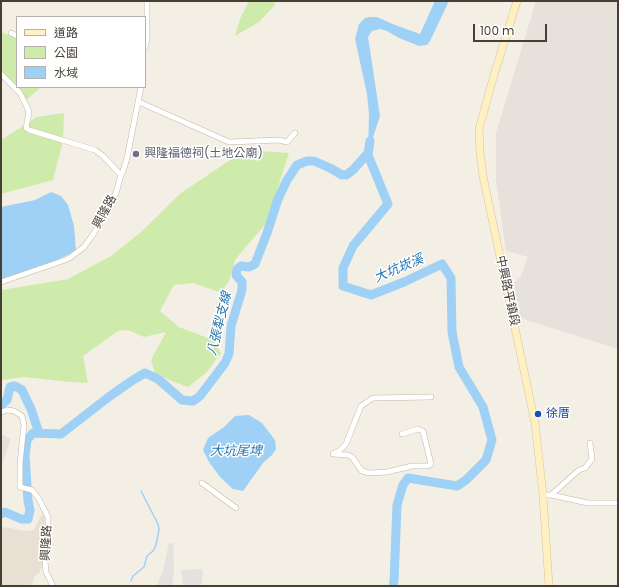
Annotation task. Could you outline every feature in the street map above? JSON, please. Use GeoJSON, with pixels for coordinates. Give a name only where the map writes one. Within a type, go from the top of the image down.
{"type":"FeatureCollection","features":[{"type":"Feature","properties":{"kind":"street"},"geometry":{"type":"LineString","coordinates":[[146,44],[147,1]]}},
{"type":"Feature","properties":{"kind":"street","name":"中興路平鎮段"},"geometry":{"type":"LineString","coordinates":[[517,1],[479,129],[480,152],[483,176],[535,423],[547,495],[549,586]]}},
{"type":"Feature","properties":{"kind":"street"},"geometry":{"type":"LineString","coordinates":[[11,33],[16,36]]}},
{"type":"Feature","properties":{"kind":"street"},"geometry":{"type":"LineString","coordinates":[[1,74],[20,93],[26,105],[29,112],[26,128],[95,150],[103,156],[121,175]]}},
{"type":"Feature","properties":{"kind":"street","name":"興隆路"},"geometry":{"type":"LineString","coordinates":[[1,282],[68,259],[84,246],[94,233],[116,193],[127,158],[141,88]]}},
{"type":"Feature","properties":{"kind":"street"},"geometry":{"type":"LineString","coordinates":[[139,102],[229,142],[279,140],[287,142],[295,133]]}},
{"type":"Feature","properties":{"kind":"street"},"geometry":{"type":"LineString","coordinates":[[402,434],[418,429],[423,431],[431,464],[428,466],[412,466],[387,472],[369,473],[362,471],[352,457],[348,455],[333,454],[339,451],[346,444],[361,406],[373,398],[430,397]]}},
{"type":"Feature","properties":{"kind":"street","name":"興隆路"},"geometry":{"type":"LineString","coordinates":[[1,412],[7,410],[14,411],[22,416],[24,425],[20,463],[20,487],[32,490],[39,499],[48,518],[48,542],[45,561],[46,572],[53,586]]}},
{"type":"Feature","properties":{"kind":"street"},"geometry":{"type":"LineString","coordinates":[[547,495],[579,470],[585,468],[592,459],[590,443]]}},
{"type":"Feature","properties":{"kind":"street"},"geometry":{"type":"LineString","coordinates":[[202,483],[236,508]]}},
{"type":"Feature","properties":{"kind":"street"},"geometry":{"type":"LineString","coordinates":[[547,495],[588,503],[618,503]]}},
{"type":"Feature","properties":{"kind":"shaded area"},"geometry":{"type":"Polygon","coordinates":[[[536,1],[618,1],[618,349],[520,318],[514,283],[521,276],[528,257],[506,251],[496,180],[496,133],[536,1]]]}},
{"type":"Feature","properties":{"kind":"shaded area"},"geometry":{"type":"Polygon","coordinates":[[[1,434],[11,439],[1,467],[1,434]]]}},
{"type":"Feature","properties":{"kind":"shaded area"},"geometry":{"type":"Polygon","coordinates":[[[44,514],[46,520],[44,533],[47,543],[45,558],[39,574],[35,576],[31,586],[1,586],[1,528],[4,527],[25,531],[34,530],[40,517],[44,514]]]}},
{"type":"Feature","properties":{"kind":"shaded area"},"geometry":{"type":"Polygon","coordinates":[[[169,543],[173,543],[174,571],[172,586],[157,586],[163,570],[169,543]]]}},
{"type":"Feature","properties":{"kind":"shaded area"},"geometry":{"type":"Polygon","coordinates":[[[202,569],[203,574],[201,586],[183,586],[181,570],[202,569]]]}},
{"type":"Feature","properties":{"kind":"green space"},"geometry":{"type":"Polygon","coordinates":[[[249,1],[275,1],[275,5],[259,22],[235,36],[240,19],[249,1]]]}},
{"type":"Feature","properties":{"kind":"green space"},"geometry":{"type":"Polygon","coordinates":[[[1,32],[16,38],[16,88],[40,88],[24,102],[1,71],[1,32]]]}},
{"type":"Feature","properties":{"kind":"green space"},"geometry":{"type":"Polygon","coordinates":[[[64,113],[63,141],[53,180],[1,194],[1,140],[37,117],[64,113]]]}},
{"type":"Feature","properties":{"kind":"green space"},"geometry":{"type":"Polygon","coordinates":[[[245,150],[289,153],[267,222],[235,260],[229,281],[221,293],[194,283],[174,285],[160,311],[179,327],[213,340],[221,353],[206,373],[188,387],[155,373],[151,360],[166,332],[144,337],[128,330],[118,331],[83,356],[88,383],[24,377],[1,380],[1,290],[68,279],[111,256],[141,232],[181,193],[245,150]]]}},
{"type":"Feature","properties":{"kind":"water"},"geometry":{"type":"Polygon","coordinates":[[[435,1],[449,1],[427,45],[419,46],[380,29],[372,31],[368,37],[380,116],[368,153],[369,114],[367,94],[355,39],[359,24],[365,18],[377,17],[420,34],[435,1]]]}},
{"type":"Feature","properties":{"kind":"water"},"geometry":{"type":"Polygon","coordinates":[[[51,192],[61,196],[68,205],[74,226],[76,251],[48,264],[1,280],[1,207],[35,200],[51,192]]]}},
{"type":"Feature","properties":{"kind":"water","name":"大坑尾埤"},"geometry":{"type":"Polygon","coordinates":[[[249,415],[262,423],[275,440],[276,449],[263,463],[243,491],[233,489],[220,477],[209,462],[203,450],[208,438],[224,427],[235,416],[249,415]]]}},
{"type":"Feature","properties":{"kind":"waterway","name":"大坑崁溪"},"geometry":{"type":"LineString","coordinates":[[370,141],[368,155],[388,204],[353,246],[343,268],[343,286],[371,295],[404,282],[442,264],[451,278],[452,332],[459,367],[483,407],[492,440],[486,460],[466,480],[457,486],[408,478],[403,485],[397,505],[393,586]]}},
{"type":"Feature","properties":{"kind":"waterway","name":"八張犁支線"},"geometry":{"type":"LineString","coordinates":[[1,514],[5,512],[21,519],[28,519],[30,510],[25,456],[27,440],[33,433],[61,434],[110,396],[145,373],[158,379],[182,400],[193,401],[200,396],[225,363],[229,354],[231,326],[242,290],[242,282],[236,275],[237,269],[241,266],[249,267],[255,264],[278,199],[287,180],[297,165],[307,161],[314,161],[342,175],[346,175],[353,170],[368,153]]}},
{"type":"Feature","properties":{"kind":"waterway","name":"大坑崁溪"},"geometry":{"type":"LineString","coordinates":[[1,405],[7,400],[10,387],[15,386],[22,390],[31,409],[39,433]]}},
{"type":"Feature","properties":{"kind":"waterway"},"geometry":{"type":"LineString","coordinates":[[131,581],[133,576],[144,567],[147,556],[153,551],[156,545],[159,530],[158,524],[141,491]]}},
{"type":"Feature","properties":{"kind":"place","name":"興隆福德祠(土地公廟)"},"geometry":{"type":"Point","coordinates":[136,154]}},
{"type":"Feature","properties":{"kind":"place","name":"徐厝"},"geometry":{"type":"Point","coordinates":[538,414]}}]}
